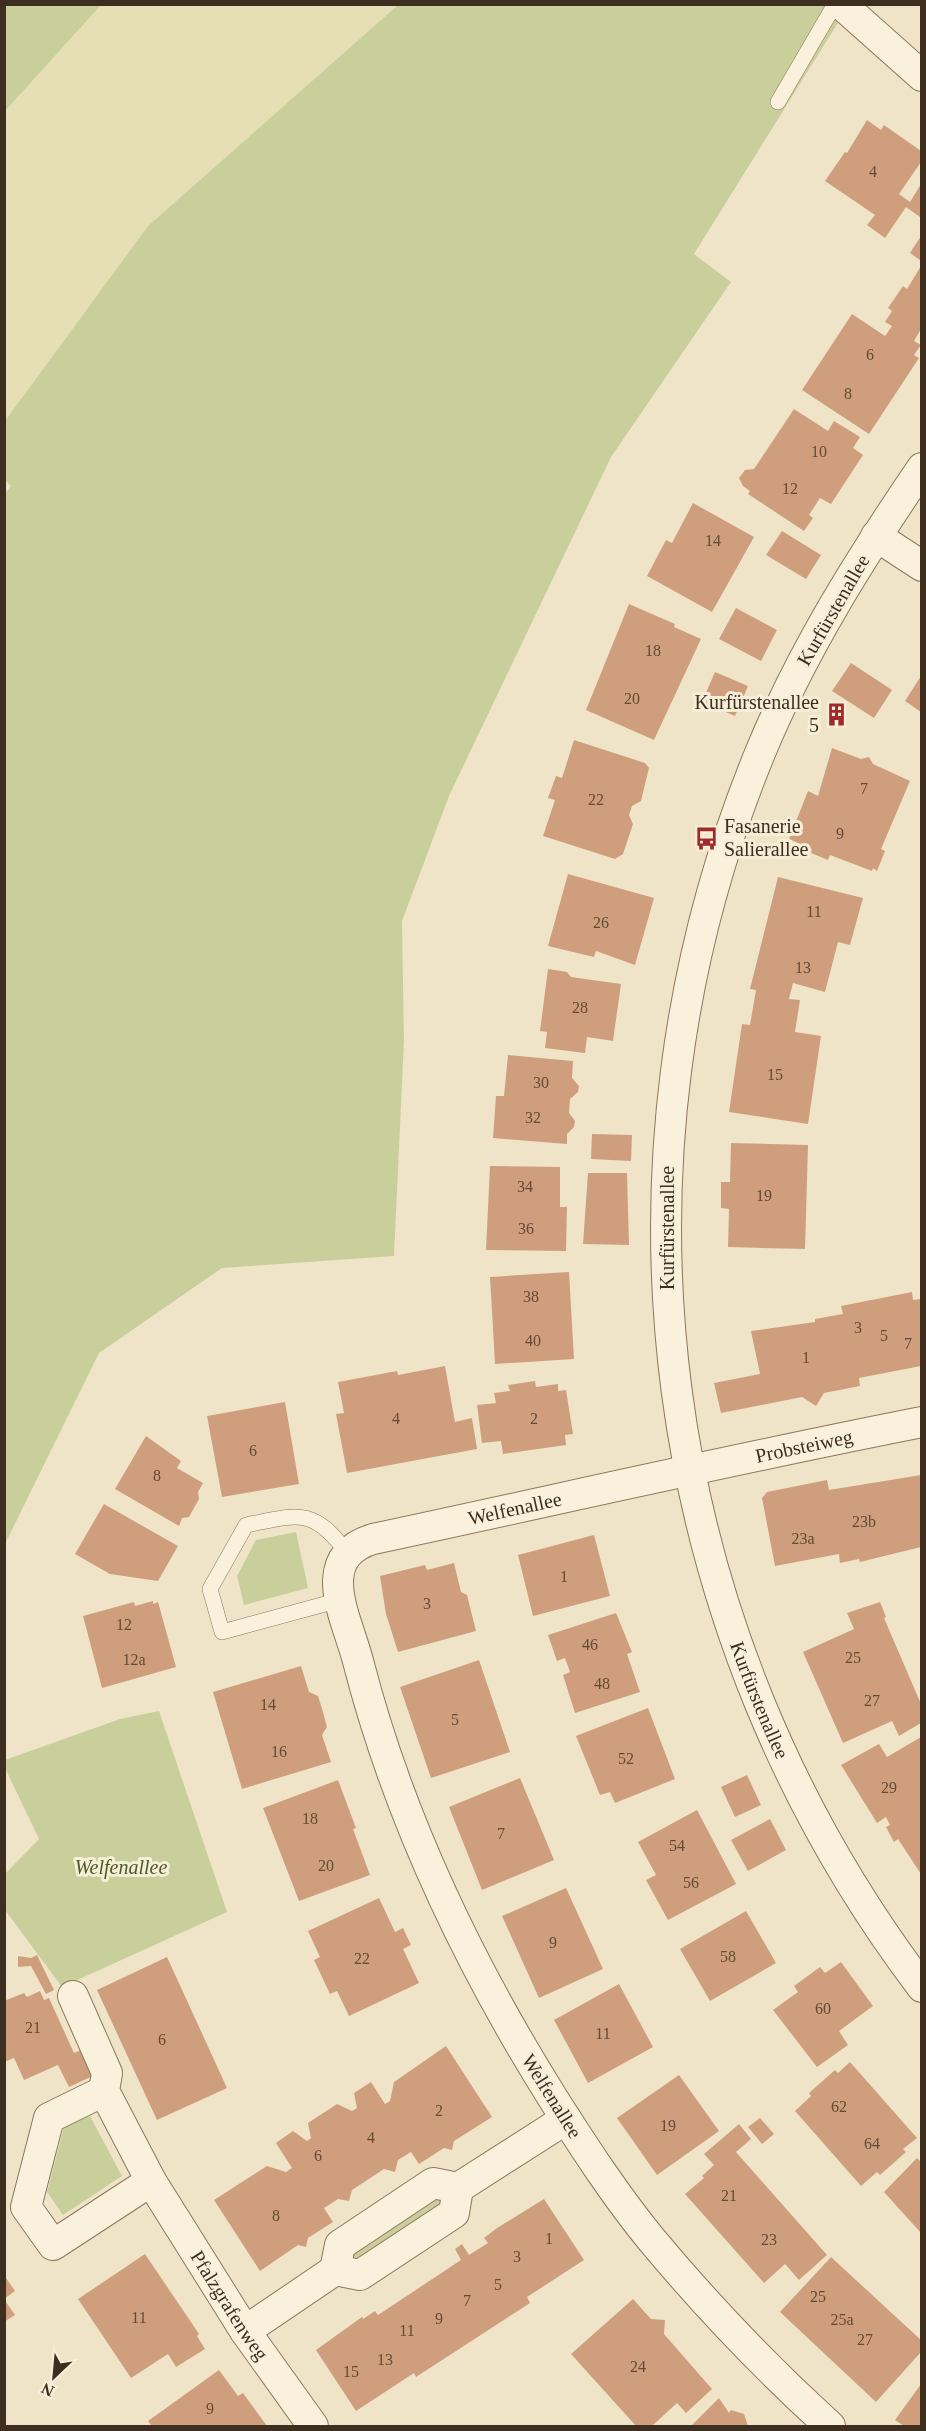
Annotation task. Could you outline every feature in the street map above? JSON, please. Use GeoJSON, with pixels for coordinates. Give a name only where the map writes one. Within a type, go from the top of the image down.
{"type":"FeatureCollection","features":[{"type":"Feature","properties":{"kind":"street"},"geometry":{"type":"LineString","coordinates":[[840,4],[921,76]]}},
{"type":"Feature","properties":{"kind":"street","name":"Kurfürstenallee"},"geometry":{"type":"LineString","coordinates":[[921,468],[876,536],[813,642],[759,754],[716,880],[692,974],[671,1109],[665,1236],[673,1375],[688,1471],[708,1559],[725,1614],[772,1736],[835,1860],[921,1987]]}},
{"type":"Feature","properties":{"kind":"street"},"geometry":{"type":"LineString","coordinates":[[876,536],[921,566]]}},
{"type":"Feature","properties":{"kind":"street","name":"Probsteiweg"},"geometry":{"type":"LineString","coordinates":[[688,1471],[726,1461],[921,1422]]}},
{"type":"Feature","properties":{"kind":"street","name":"Welfenallee"},"geometry":{"type":"LineString","coordinates":[[688,1471],[373,1539],[357,1545],[347,1553],[337,1573],[340,1600],[393,1776],[435,1881],[486,1984],[566,2119],[649,2237],[751,2351],[830,2427]]}},
{"type":"Feature","properties":{"kind":"street","name":"Pfalzgrafenweg"},"geometry":{"type":"LineString","coordinates":[[73,1996],[107,2073],[104,2091],[151,2181],[245,2331],[313,2427]]}},
{"type":"Feature","properties":{"kind":"street"},"geometry":{"type":"LineString","coordinates":[[104,2091],[48,2118],[26,2207],[53,2245],[151,2181]]}},
{"type":"Feature","properties":{"kind":"street"},"geometry":{"type":"LineString","coordinates":[[245,2331],[335,2270],[340,2245],[433,2182],[459,2188],[566,2119]]}},
{"type":"Feature","properties":{"kind":"lane"},"geometry":{"type":"LineString","coordinates":[[778,102],[836,4]]}},
{"type":"Feature","properties":{"kind":"lane"},"geometry":{"type":"LineString","coordinates":[[340,1600],[222,1632],[210,1589],[246,1525],[299,1515],[332,1531],[347,1553]]}},
{"type":"Feature","properties":{"kind":"shaded area"},"geometry":{"type":"Polygon","coordinates":[[[101,5],[398,5],[148,226],[5,421],[5,111],[101,5]]]}},
{"type":"Feature","properties":{"kind":"green space"},"geometry":{"type":"Polygon","coordinates":[[[4,5],[101,5],[5,111],[4,5]]]}},
{"type":"Feature","properties":{"kind":"green space"},"geometry":{"type":"Polygon","coordinates":[[[398,5],[849,5],[694,254],[731,282],[611,457],[449,796],[402,921],[404,1040],[394,1256],[222,1268],[99,1353],[5,1544],[4,495],[11,486],[5,480],[5,421],[148,226],[398,5]]]}},
{"type":"Feature","properties":{"kind":"green space"},"geometry":{"type":"Polygon","coordinates":[[[296,1532],[308,1588],[244,1605],[237,1576],[256,1540],[296,1532]]]}},
{"type":"Feature","properties":{"kind":"green space","name":"Welfenallee"},"geometry":{"type":"Polygon","coordinates":[[[159,1711],[227,1912],[62,1987],[5,1910],[5,1874],[39,1839],[5,1768],[5,1760],[120,1719],[159,1711]]]}},
{"type":"Feature","properties":{"kind":"green space"},"geometry":{"type":"Polygon","coordinates":[[[90,2116],[122,2176],[63,2215],[47,2192],[64,2127],[90,2116]]]}},
{"type":"Feature","properties":{"kind":"green space"},"geometry":{"type":"Polygon","coordinates":[[[430,2197],[440,2199],[441,2208],[364,2260],[354,2257],[353,2254],[430,2197]]]}},
{"type":"Feature","properties":{"kind":"building"},"geometry":{"type":"Polygon","coordinates":[[[867,120],[881,130],[884,125],[921,151],[921,162],[899,194],[910,202],[921,184],[920,217],[906,207],[885,238],[867,225],[875,215],[825,181],[845,152],[847,153],[867,120]]]}},
{"type":"Feature","properties":{"kind":"building"},"geometry":{"type":"Polygon","coordinates":[[[921,236],[921,261],[910,253],[921,236]]]}},
{"type":"Feature","properties":{"kind":"building"},"geometry":{"type":"Polygon","coordinates":[[[921,266],[921,329],[914,341],[921,345],[914,355],[919,358],[869,434],[802,390],[852,314],[885,336],[892,326],[885,322],[892,311],[888,308],[903,286],[907,289],[921,266]]]}},
{"type":"Feature","properties":{"kind":"building"},"geometry":{"type":"Polygon","coordinates":[[[794,409],[828,431],[834,421],[860,437],[853,448],[863,455],[831,504],[820,498],[809,515],[813,518],[804,531],[748,494],[750,491],[743,486],[739,478],[745,470],[754,469],[794,409]]]}},
{"type":"Feature","properties":{"kind":"building"},"geometry":{"type":"Polygon","coordinates":[[[693,503],[754,537],[712,612],[647,576],[666,540],[672,543],[693,503]]]}},
{"type":"Feature","properties":{"kind":"building"},"geometry":{"type":"Polygon","coordinates":[[[782,531],[821,555],[806,579],[766,555],[782,531]]]}},
{"type":"Feature","properties":{"kind":"building"},"geometry":{"type":"Polygon","coordinates":[[[629,604],[675,624],[674,627],[701,639],[654,740],[586,710],[629,604]]]}},
{"type":"Feature","properties":{"kind":"building"},"geometry":{"type":"Polygon","coordinates":[[[736,608],[777,630],[761,661],[719,639],[736,608]]]}},
{"type":"Feature","properties":{"kind":"building"},"geometry":{"type":"Polygon","coordinates":[[[851,663],[892,690],[874,718],[832,691],[851,663]]]}},
{"type":"Feature","properties":{"kind":"building"},"geometry":{"type":"Polygon","coordinates":[[[715,672],[748,686],[735,716],[702,702],[715,672]]]}},
{"type":"Feature","properties":{"kind":"building"},"geometry":{"type":"Polygon","coordinates":[[[921,676],[921,712],[905,701],[921,676]]]}},
{"type":"Feature","properties":{"kind":"building","name":"Kurfürstenallee 5"},"geometry":{"type":"Polygon","coordinates":[[[835,703],[846,709],[839,724],[828,719],[835,703]]]}},
{"type":"Feature","properties":{"kind":"building"},"geometry":{"type":"Polygon","coordinates":[[[574,740],[645,763],[649,768],[641,801],[632,806],[629,815],[633,824],[623,854],[615,859],[543,836],[555,800],[548,798],[556,776],[562,778],[574,740]]]}},
{"type":"Feature","properties":{"kind":"building"},"geometry":{"type":"Polygon","coordinates":[[[832,748],[861,759],[869,757],[873,764],[910,781],[881,849],[885,851],[877,871],[830,855],[828,860],[811,853],[812,849],[789,839],[808,791],[818,796],[832,748]]]}},
{"type":"Feature","properties":{"kind":"building"},"geometry":{"type":"Polygon","coordinates":[[[568,874],[654,898],[635,965],[596,951],[594,957],[548,946],[568,874]]]}},
{"type":"Feature","properties":{"kind":"building"},"geometry":{"type":"Polygon","coordinates":[[[778,877],[863,898],[850,945],[838,942],[825,992],[793,983],[789,999],[800,1000],[795,1032],[821,1036],[808,1124],[729,1112],[742,1024],[750,1025],[756,990],[750,989],[778,877]]]}},
{"type":"Feature","properties":{"kind":"building"},"geometry":{"type":"Polygon","coordinates":[[[548,969],[567,972],[571,977],[621,984],[613,1041],[587,1037],[585,1053],[545,1048],[547,1032],[540,1031],[548,969]]]}},
{"type":"Feature","properties":{"kind":"building"},"geometry":{"type":"Polygon","coordinates":[[[508,1055],[573,1061],[572,1078],[579,1086],[578,1092],[570,1099],[569,1113],[575,1121],[574,1127],[567,1134],[567,1144],[493,1138],[496,1096],[504,1096],[508,1055]]]}},
{"type":"Feature","properties":{"kind":"building"},"geometry":{"type":"Polygon","coordinates":[[[592,1134],[632,1135],[631,1161],[591,1159],[592,1134]]]}},
{"type":"Feature","properties":{"kind":"building"},"geometry":{"type":"Polygon","coordinates":[[[731,1143],[808,1145],[805,1249],[728,1247],[729,1209],[721,1208],[721,1182],[730,1182],[731,1143]]]}},
{"type":"Feature","properties":{"kind":"building"},"geometry":{"type":"Polygon","coordinates":[[[490,1166],[560,1167],[560,1207],[567,1207],[566,1251],[486,1250],[490,1166]]]}},
{"type":"Feature","properties":{"kind":"building"},"geometry":{"type":"Polygon","coordinates":[[[588,1173],[627,1173],[629,1245],[583,1244],[588,1173]]]}},
{"type":"Feature","properties":{"kind":"building"},"geometry":{"type":"Polygon","coordinates":[[[569,1272],[574,1359],[495,1364],[490,1277],[569,1272]]]}},
{"type":"Feature","properties":{"kind":"building"},"geometry":{"type":"Polygon","coordinates":[[[912,1292],[913,1300],[921,1299],[921,1366],[859,1378],[860,1386],[824,1393],[816,1406],[802,1397],[721,1413],[714,1383],[760,1374],[751,1331],[815,1322],[815,1319],[843,1314],[841,1306],[912,1292]]]}},
{"type":"Feature","properties":{"kind":"building"},"geometry":{"type":"Polygon","coordinates":[[[445,1366],[455,1422],[472,1418],[477,1449],[347,1473],[336,1414],[344,1413],[338,1382],[397,1371],[398,1375],[445,1366]]]}},
{"type":"Feature","properties":{"kind":"building"},"geometry":{"type":"Polygon","coordinates":[[[535,1381],[536,1387],[558,1384],[558,1391],[566,1390],[573,1434],[565,1435],[566,1445],[503,1454],[501,1441],[482,1443],[477,1405],[496,1403],[494,1393],[510,1391],[508,1385],[535,1381]]]}},
{"type":"Feature","properties":{"kind":"building"},"geometry":{"type":"Polygon","coordinates":[[[285,1402],[299,1484],[222,1497],[207,1416],[285,1402]]]}},
{"type":"Feature","properties":{"kind":"building"},"geometry":{"type":"Polygon","coordinates":[[[146,1436],[181,1461],[177,1468],[203,1483],[198,1492],[199,1499],[189,1517],[182,1518],[179,1526],[115,1489],[146,1436]]]}},
{"type":"Feature","properties":{"kind":"building"},"geometry":{"type":"Polygon","coordinates":[[[921,1475],[921,1547],[860,1562],[859,1559],[840,1563],[839,1554],[775,1566],[762,1498],[767,1492],[827,1480],[829,1490],[921,1475]]]}},
{"type":"Feature","properties":{"kind":"building"},"geometry":{"type":"Polygon","coordinates":[[[104,1504],[178,1546],[158,1581],[110,1574],[75,1554],[104,1504]]]}},
{"type":"Feature","properties":{"kind":"building"},"geometry":{"type":"Polygon","coordinates":[[[594,1535],[610,1596],[533,1616],[518,1555],[594,1535]]]}},
{"type":"Feature","properties":{"kind":"building"},"geometry":{"type":"Polygon","coordinates":[[[454,1563],[461,1592],[467,1595],[476,1631],[398,1652],[386,1614],[380,1576],[425,1565],[427,1570],[454,1563]]]}},
{"type":"Feature","properties":{"kind":"building"},"geometry":{"type":"Polygon","coordinates":[[[153,1601],[153,1604],[158,1602],[176,1667],[102,1688],[83,1616],[134,1602],[135,1606],[153,1601]]]}},
{"type":"Feature","properties":{"kind":"building"},"geometry":{"type":"Polygon","coordinates":[[[880,1602],[886,1617],[884,1618],[921,1704],[921,1723],[899,1736],[892,1721],[843,1743],[803,1652],[854,1629],[847,1613],[880,1602]]]}},
{"type":"Feature","properties":{"kind":"building"},"geometry":{"type":"Polygon","coordinates":[[[616,1613],[632,1652],[627,1654],[640,1692],[575,1713],[563,1675],[570,1672],[565,1658],[557,1661],[548,1635],[616,1613]]]}},
{"type":"Feature","properties":{"kind":"building"},"geometry":{"type":"Polygon","coordinates":[[[479,1660],[510,1752],[431,1778],[400,1687],[479,1660]]]}},
{"type":"Feature","properties":{"kind":"building"},"geometry":{"type":"Polygon","coordinates":[[[301,1666],[309,1692],[318,1696],[323,1712],[327,1727],[322,1735],[331,1762],[242,1789],[213,1692],[301,1666]]]}},
{"type":"Feature","properties":{"kind":"building"},"geometry":{"type":"Polygon","coordinates":[[[648,1708],[675,1779],[615,1803],[610,1792],[600,1795],[576,1736],[648,1708]]]}},
{"type":"Feature","properties":{"kind":"building"},"geometry":{"type":"Polygon","coordinates":[[[921,1737],[921,1874],[898,1839],[894,1842],[886,1827],[890,1825],[886,1817],[877,1823],[841,1765],[879,1744],[887,1757],[921,1737]]]}},
{"type":"Feature","properties":{"kind":"building"},"geometry":{"type":"Polygon","coordinates":[[[747,1775],[761,1805],[735,1817],[721,1787],[747,1775]]]}},
{"type":"Feature","properties":{"kind":"building"},"geometry":{"type":"Polygon","coordinates":[[[520,1778],[554,1860],[482,1890],[449,1807],[520,1778]]]}},
{"type":"Feature","properties":{"kind":"building"},"geometry":{"type":"Polygon","coordinates":[[[338,1780],[370,1875],[299,1901],[263,1808],[338,1780]]]}},
{"type":"Feature","properties":{"kind":"building"},"geometry":{"type":"Polygon","coordinates":[[[697,1810],[736,1884],[668,1920],[646,1880],[656,1875],[638,1842],[697,1810]]]}},
{"type":"Feature","properties":{"kind":"building"},"geometry":{"type":"Polygon","coordinates":[[[770,1819],[786,1850],[748,1871],[731,1840],[770,1819]]]}},
{"type":"Feature","properties":{"kind":"building"},"geometry":{"type":"Polygon","coordinates":[[[566,1888],[603,1969],[539,1998],[502,1916],[566,1888]]]}},
{"type":"Feature","properties":{"kind":"building"},"geometry":{"type":"Polygon","coordinates":[[[379,1898],[395,1932],[403,1928],[411,1945],[403,1949],[419,1983],[349,2016],[337,1991],[330,1994],[314,1960],[320,1957],[308,1931],[379,1898]]]}},
{"type":"Feature","properties":{"kind":"building"},"geometry":{"type":"Polygon","coordinates":[[[746,1911],[776,1963],[710,2001],[680,1949],[746,1911]]]}},
{"type":"Feature","properties":{"kind":"building"},"geometry":{"type":"Polygon","coordinates":[[[37,1955],[54,1990],[46,1994],[31,1966],[18,1967],[18,1956],[31,1958],[37,1955]]]}},
{"type":"Feature","properties":{"kind":"building"},"geometry":{"type":"Polygon","coordinates":[[[167,1957],[227,2088],[157,2120],[97,1990],[167,1957]]]}},
{"type":"Feature","properties":{"kind":"building"},"geometry":{"type":"Polygon","coordinates":[[[841,1962],[873,2006],[839,2031],[848,2045],[817,2067],[773,2010],[798,1992],[794,1986],[820,1967],[825,1973],[841,1962]]]}},
{"type":"Feature","properties":{"kind":"building"},"geometry":{"type":"Polygon","coordinates":[[[619,1984],[653,2047],[588,2083],[554,2020],[619,1984]]]}},
{"type":"Feature","properties":{"kind":"building"},"geometry":{"type":"Polygon","coordinates":[[[40,1991],[44,2000],[49,1998],[74,2053],[83,2049],[95,2075],[69,2087],[58,2065],[24,2080],[14,2058],[4,2062],[4,2001],[24,1993],[27,1997],[40,1991]]]}},
{"type":"Feature","properties":{"kind":"building"},"geometry":{"type":"Polygon","coordinates":[[[446,2046],[492,2117],[454,2141],[452,2150],[444,2148],[419,2164],[411,2152],[398,2160],[395,2172],[384,2169],[352,2190],[349,2201],[338,2199],[324,2208],[333,2222],[308,2238],[306,2247],[298,2245],[260,2271],[214,2200],[267,2166],[286,2172],[292,2168],[276,2143],[293,2131],[307,2141],[311,2138],[308,2123],[337,2104],[352,2111],[357,2108],[354,2093],[371,2082],[385,2104],[390,2101],[394,2082],[446,2046]]]}},
{"type":"Feature","properties":{"kind":"building"},"geometry":{"type":"Polygon","coordinates":[[[850,2062],[917,2138],[903,2149],[906,2152],[880,2175],[877,2172],[861,2186],[795,2111],[811,2096],[809,2093],[835,2070],[838,2073],[850,2062]]]}},
{"type":"Feature","properties":{"kind":"building"},"geometry":{"type":"Polygon","coordinates":[[[679,2075],[719,2131],[657,2175],[617,2118],[679,2075]]]}},
{"type":"Feature","properties":{"kind":"building"},"geometry":{"type":"Polygon","coordinates":[[[760,2118],[774,2134],[762,2144],[748,2127],[760,2118]]]}},
{"type":"Feature","properties":{"kind":"building"},"geometry":{"type":"Polygon","coordinates":[[[739,2124],[751,2139],[736,2152],[827,2255],[799,2280],[785,2264],[764,2283],[685,2194],[704,2178],[702,2176],[714,2165],[704,2154],[739,2124]]]}},
{"type":"Feature","properties":{"kind":"building"},"geometry":{"type":"Polygon","coordinates":[[[917,2158],[921,2162],[921,2233],[884,2192],[917,2158]]]}},
{"type":"Feature","properties":{"kind":"building"},"geometry":{"type":"Polygon","coordinates":[[[544,2199],[584,2260],[527,2297],[530,2303],[416,2377],[414,2373],[356,2411],[316,2350],[362,2317],[363,2319],[375,2311],[378,2315],[461,2260],[455,2249],[462,2244],[469,2255],[488,2243],[484,2238],[497,2228],[544,2199]]]}},
{"type":"Feature","properties":{"kind":"building"},"geometry":{"type":"Polygon","coordinates":[[[145,2254],[199,2334],[197,2336],[205,2349],[176,2367],[168,2354],[131,2378],[78,2299],[145,2254]]]}},
{"type":"Feature","properties":{"kind":"building"},"geometry":{"type":"Polygon","coordinates":[[[831,2257],[921,2340],[921,2352],[876,2402],[780,2312],[831,2257]]]}},
{"type":"Feature","properties":{"kind":"building"},"geometry":{"type":"Polygon","coordinates":[[[4,2275],[15,2291],[4,2299],[4,2275]]]}},
{"type":"Feature","properties":{"kind":"building"},"geometry":{"type":"Polygon","coordinates":[[[4,2299],[15,2315],[4,2322],[4,2299]]]}},
{"type":"Feature","properties":{"kind":"building"},"geometry":{"type":"Polygon","coordinates":[[[633,2299],[651,2319],[665,2320],[664,2334],[712,2389],[686,2413],[677,2403],[652,2426],[636,2426],[571,2354],[633,2299]]]}},
{"type":"Feature","properties":{"kind":"building"},"geometry":{"type":"Polygon","coordinates":[[[219,2370],[238,2396],[243,2393],[267,2426],[152,2426],[148,2421],[219,2370]]]}},
{"type":"Feature","properties":{"kind":"building"},"geometry":{"type":"Polygon","coordinates":[[[921,2384],[921,2426],[904,2426],[895,2420],[921,2384]]]}},
{"type":"Feature","properties":{"kind":"building"},"geometry":{"type":"Polygon","coordinates":[[[719,2398],[729,2413],[731,2410],[744,2414],[748,2426],[691,2426],[719,2398]]]}},
{"type":"Feature","properties":{"kind":"place","name":"Kurfürstenallee 5"},"geometry":{"type":"Point","coordinates":[837,714]}},
{"type":"Feature","properties":{"kind":"place","name":"Fasanerie Salierallee"},"geometry":{"type":"Point","coordinates":[706,838]}}]}
